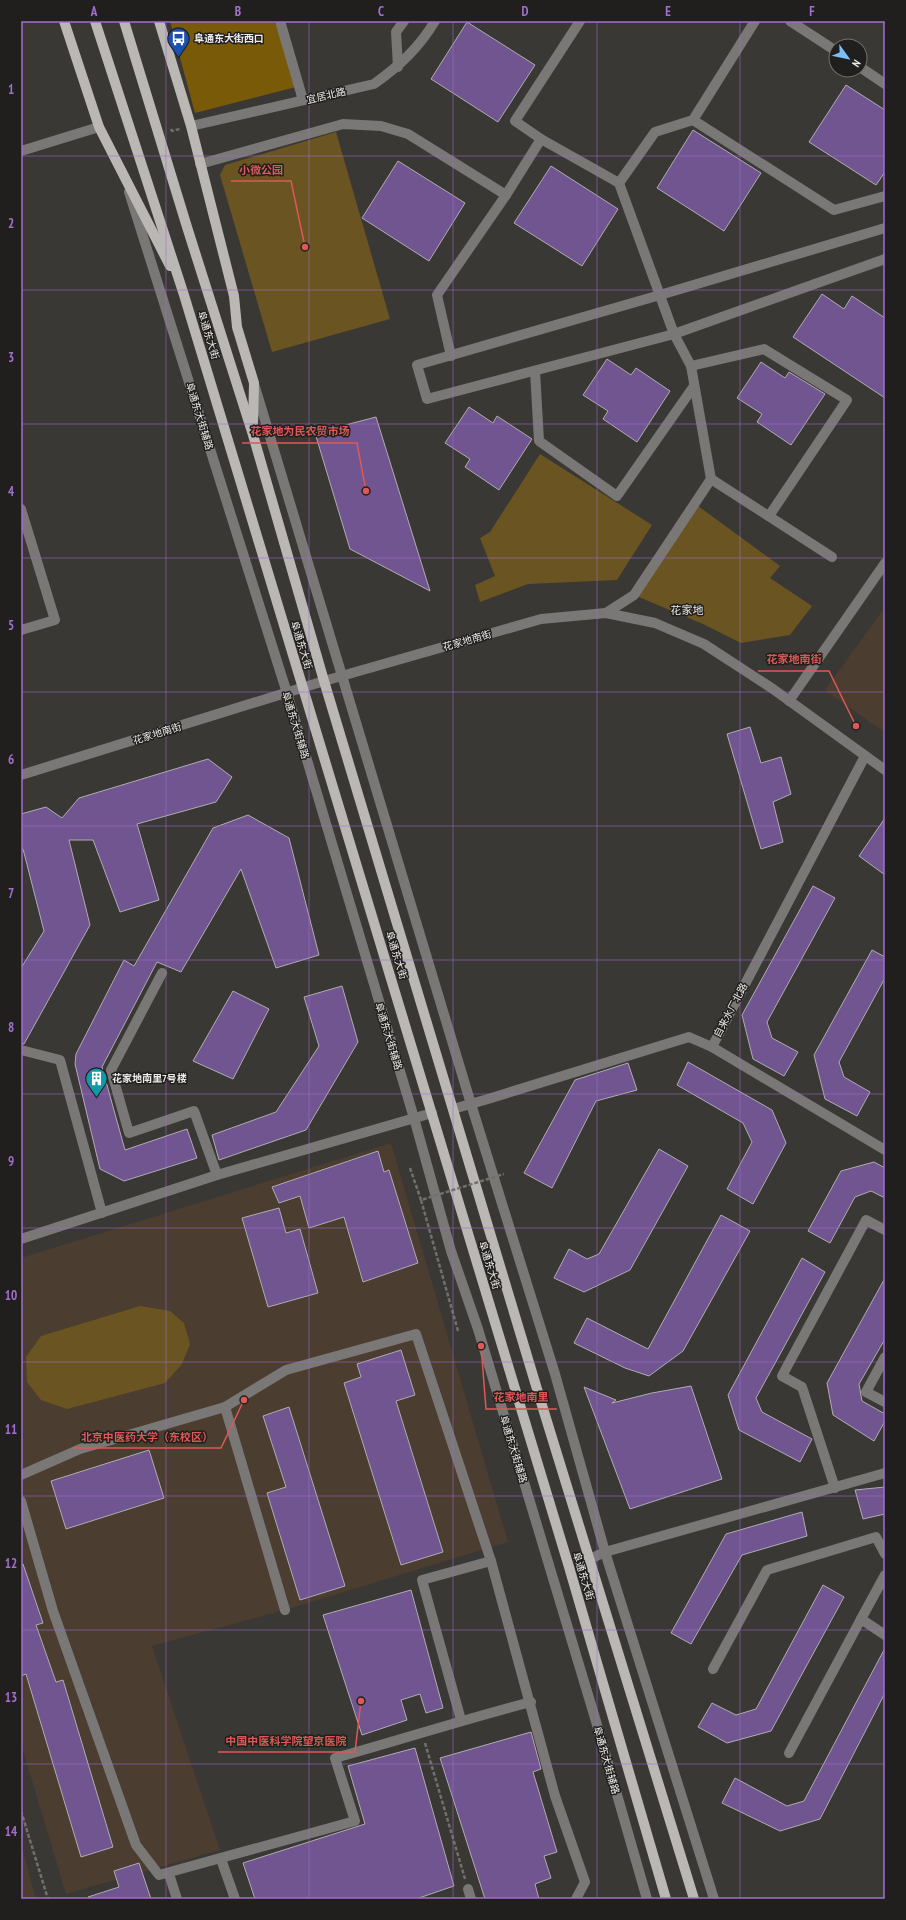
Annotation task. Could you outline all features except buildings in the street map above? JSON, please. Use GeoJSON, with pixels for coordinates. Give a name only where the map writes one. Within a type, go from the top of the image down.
{"type":"FeatureCollection","features":[{"type":"Feature","properties":{"kind":"main road"},"geometry":{"type":"LineString","coordinates":[[64,21],[98,127],[124,175],[184,295]]}},
{"type":"Feature","properties":{"kind":"main road","name":"阜通东大街"},"geometry":{"type":"LineString","coordinates":[[95,21],[184,295],[569,1567],[666,1899]]}},
{"type":"Feature","properties":{"kind":"main road","name":"阜通东大街"},"geometry":{"type":"LineString","coordinates":[[124,21],[253,435],[324,681],[694,1899]]}},
{"type":"Feature","properties":{"kind":"main road"},"geometry":{"type":"LineString","coordinates":[[159,21],[191,126],[234,296],[237,327],[254,383],[253,435]]}},
{"type":"Feature","properties":{"kind":"street"},"geometry":{"type":"LineString","coordinates":[[280,21],[303,100]]}},
{"type":"Feature","properties":{"kind":"street"},"geometry":{"type":"LineString","coordinates":[[398,67],[396,32],[404,21]]}},
{"type":"Feature","properties":{"kind":"street","name":"宜居北路"},"geometry":{"type":"LineString","coordinates":[[191,126],[374,84],[398,67],[427,36],[435,21]]}},
{"type":"Feature","properties":{"kind":"street"},"geometry":{"type":"LineString","coordinates":[[580,21],[515,122],[541,139],[619,183],[674,334],[691,366],[711,479],[634,595],[606,613]]}},
{"type":"Feature","properties":{"kind":"street"},"geometry":{"type":"LineString","coordinates":[[619,183],[656,132],[693,120],[755,21]]}},
{"type":"Feature","properties":{"kind":"street"},"geometry":{"type":"LineString","coordinates":[[790,21],[828,46]]}},
{"type":"Feature","properties":{"kind":"street"},"geometry":{"type":"LineString","coordinates":[[868,72],[885,84]]}},
{"type":"Feature","properties":{"kind":"street"},"geometry":{"type":"LineString","coordinates":[[693,120],[834,210],[885,196]]}},
{"type":"Feature","properties":{"kind":"street"},"geometry":{"type":"LineString","coordinates":[[200,164],[343,124],[381,126],[408,134],[506,195]]}},
{"type":"Feature","properties":{"kind":"street"},"geometry":{"type":"LineString","coordinates":[[21,150],[98,127]]}},
{"type":"Feature","properties":{"kind":"street"},"geometry":{"type":"LineString","coordinates":[[451,356],[437,295],[506,195],[541,139]]}},
{"type":"Feature","properties":{"kind":"street","name":"阜通东大街辅路"},"geometry":{"type":"LineString","coordinates":[[124,175],[287,693],[414,1118],[451,1251],[478,1329],[595,1718],[647,1899]]}},
{"type":"Feature","properties":{"kind":"street"},"geometry":{"type":"LineString","coordinates":[[885,228],[417,365],[427,399],[674,334],[885,259]]}},
{"type":"Feature","properties":{"kind":"street"},"geometry":{"type":"LineString","coordinates":[[691,366],[764,349],[847,400],[769,516]]}},
{"type":"Feature","properties":{"kind":"street"},"geometry":{"type":"LineString","coordinates":[[534,371],[539,441],[617,496],[694,386]]}},
{"type":"Feature","properties":{"kind":"street"},"geometry":{"type":"LineString","coordinates":[[254,383],[471,1104],[555,1374],[605,1552],[714,1899]]}},
{"type":"Feature","properties":{"kind":"street"},"geometry":{"type":"LineString","coordinates":[[711,479],[832,557]]}},
{"type":"Feature","properties":{"kind":"street"},"geometry":{"type":"LineString","coordinates":[[21,509],[54,620],[21,630]]}},
{"type":"Feature","properties":{"kind":"street"},"geometry":{"type":"LineString","coordinates":[[789,701],[885,564]]}},
{"type":"Feature","properties":{"kind":"street","name":"花家地南街"},"geometry":{"type":"LineString","coordinates":[[21,775],[324,681],[541,619],[606,613],[655,623],[704,644],[789,701],[885,770]]}},
{"type":"Feature","properties":{"kind":"street","name":"自来水厂北路"},"geometry":{"type":"LineString","coordinates":[[453,1108],[471,1104],[689,1037],[712,1046],[865,756]]}},
{"type":"Feature","properties":{"kind":"street"},"geometry":{"type":"LineString","coordinates":[[162,973],[111,1070],[129,1133],[194,1111],[217,1175]]}},
{"type":"Feature","properties":{"kind":"street"},"geometry":{"type":"LineString","coordinates":[[712,1046],[885,1150]]}},
{"type":"Feature","properties":{"kind":"street"},"geometry":{"type":"LineString","coordinates":[[21,1050],[60,1060],[102,1213]]}},
{"type":"Feature","properties":{"kind":"street"},"geometry":{"type":"LineString","coordinates":[[21,1239],[217,1175],[432,1113]]}},
{"type":"Feature","properties":{"kind":"street"},"geometry":{"type":"LineString","coordinates":[[835,1488],[802,1387],[782,1376],[866,1220],[885,1230]]}},
{"type":"Feature","properties":{"kind":"street"},"geometry":{"type":"LineString","coordinates":[[21,1475],[80,1449],[225,1407],[286,1370],[416,1334],[491,1561],[531,1702],[555,1796],[585,1882],[576,1899]]}},
{"type":"Feature","properties":{"kind":"street"},"geometry":{"type":"LineString","coordinates":[[885,1357],[866,1392],[885,1402]]}},
{"type":"Feature","properties":{"kind":"street"},"geometry":{"type":"LineString","coordinates":[[225,1407],[285,1610]]}},
{"type":"Feature","properties":{"kind":"street"},"geometry":{"type":"LineString","coordinates":[[590,1559],[605,1552],[885,1473]]}},
{"type":"Feature","properties":{"kind":"street"},"geometry":{"type":"LineString","coordinates":[[21,1501],[53,1610],[136,1845],[159,1875],[169,1874],[355,1821],[335,1758],[461,1720],[531,1702]]}},
{"type":"Feature","properties":{"kind":"street"},"geometry":{"type":"LineString","coordinates":[[713,1669],[767,1570],[876,1537],[885,1554]]}},
{"type":"Feature","properties":{"kind":"street"},"geometry":{"type":"LineString","coordinates":[[461,1720],[422,1580],[491,1561]]}},
{"type":"Feature","properties":{"kind":"street"},"geometry":{"type":"LineString","coordinates":[[789,1753],[885,1575]]}},
{"type":"Feature","properties":{"kind":"street"},"geometry":{"type":"LineString","coordinates":[[861,1619],[885,1635]]}},
{"type":"Feature","properties":{"kind":"street"},"geometry":{"type":"LineString","coordinates":[[221,1859],[235,1899]]}},
{"type":"Feature","properties":{"kind":"street"},"geometry":{"type":"LineString","coordinates":[[169,1874],[177,1899]]}},
{"type":"Feature","properties":{"kind":"path"},"geometry":{"type":"LineString","coordinates":[[170,124],[172,131],[191,126]]}},
{"type":"Feature","properties":{"kind":"path"},"geometry":{"type":"LineString","coordinates":[[410,1168],[458,1331]]}},
{"type":"Feature","properties":{"kind":"path"},"geometry":{"type":"LineString","coordinates":[[420,1200],[504,1174]]}},
{"type":"Feature","properties":{"kind":"path"},"geometry":{"type":"LineString","coordinates":[[422,1733],[469,1894]]}},
{"type":"Feature","properties":{"kind":"path"},"geometry":{"type":"LineString","coordinates":[[21,1811],[48,1899]]}},
{"type":"Feature","properties":{"kind":"shaded area"},"geometry":{"type":"Polygon","coordinates":[[[170,21],[273,21],[282,33],[296,87],[195,113],[170,21]]]}},
{"type":"Feature","properties":{"kind":"shaded area"},"geometry":{"type":"Polygon","coordinates":[[[336,132],[390,319],[272,352],[220,175],[225,165],[336,132]]]}},
{"type":"Feature","properties":{"kind":"shaded area"},"geometry":{"type":"Polygon","coordinates":[[[540,454],[652,525],[617,580],[528,584],[480,602],[475,585],[495,576],[480,538],[490,532],[540,454]]]}},
{"type":"Feature","properties":{"kind":"shaded area"},"geometry":{"type":"Polygon","coordinates":[[[694,503],[780,566],[770,578],[812,606],[790,635],[741,643],[703,624],[634,595],[694,503]]]}},
{"type":"Feature","properties":{"kind":"shaded area"},"geometry":{"type":"Polygon","coordinates":[[[885,607],[885,733],[825,690],[885,607]]]}},
{"type":"Feature","properties":{"kind":"shaded area"},"geometry":{"type":"Polygon","coordinates":[[[391,1143],[508,1542],[285,1610],[152,1646],[220,1850],[66,1894],[21,1744],[21,1258],[391,1143]]]}},
{"type":"Feature","properties":{"kind":"shaded area"},"geometry":{"type":"Polygon","coordinates":[[[140,1306],[170,1311],[184,1323],[190,1344],[182,1364],[165,1383],[67,1409],[41,1400],[27,1382],[26,1357],[41,1336],[140,1306]]]}},
{"type":"Feature","properties":{"kind":"shaded area"},"geometry":{"type":"Polygon","coordinates":[[[21,1844],[36,1899],[21,1899],[21,1844]]]}},
{"type":"Feature","properties":{"kind":"place","name":"阜通东大街西口"},"geometry":{"type":"Point","coordinates":[179,58]}},
{"type":"Feature","properties":{"kind":"place","name":"小微公园"},"geometry":{"type":"Point","coordinates":[305,247]}},
{"type":"Feature","properties":{"kind":"place","name":"花家地为民农贸市场"},"geometry":{"type":"Point","coordinates":[366,491]}},
{"type":"Feature","properties":{"kind":"place","name":"花家地南街"},"geometry":{"type":"Point","coordinates":[856,726]}},
{"type":"Feature","properties":{"kind":"place","name":"花家地南里7号楼"},"geometry":{"type":"Point","coordinates":[97,1098]}},
{"type":"Feature","properties":{"kind":"place","name":"花家地南里"},"geometry":{"type":"Point","coordinates":[481,1346]}},
{"type":"Feature","properties":{"kind":"place","name":"北京中医药大学（东校区）"},"geometry":{"type":"Point","coordinates":[244,1400]}},
{"type":"Feature","properties":{"kind":"place","name":"中国中医科学院望京医院"},"geometry":{"type":"Point","coordinates":[361,1701]}},
{"type":"Feature","properties":{"kind":"district","name":"花家地"},"geometry":{"type":"Point","coordinates":[687,610]}}]}
